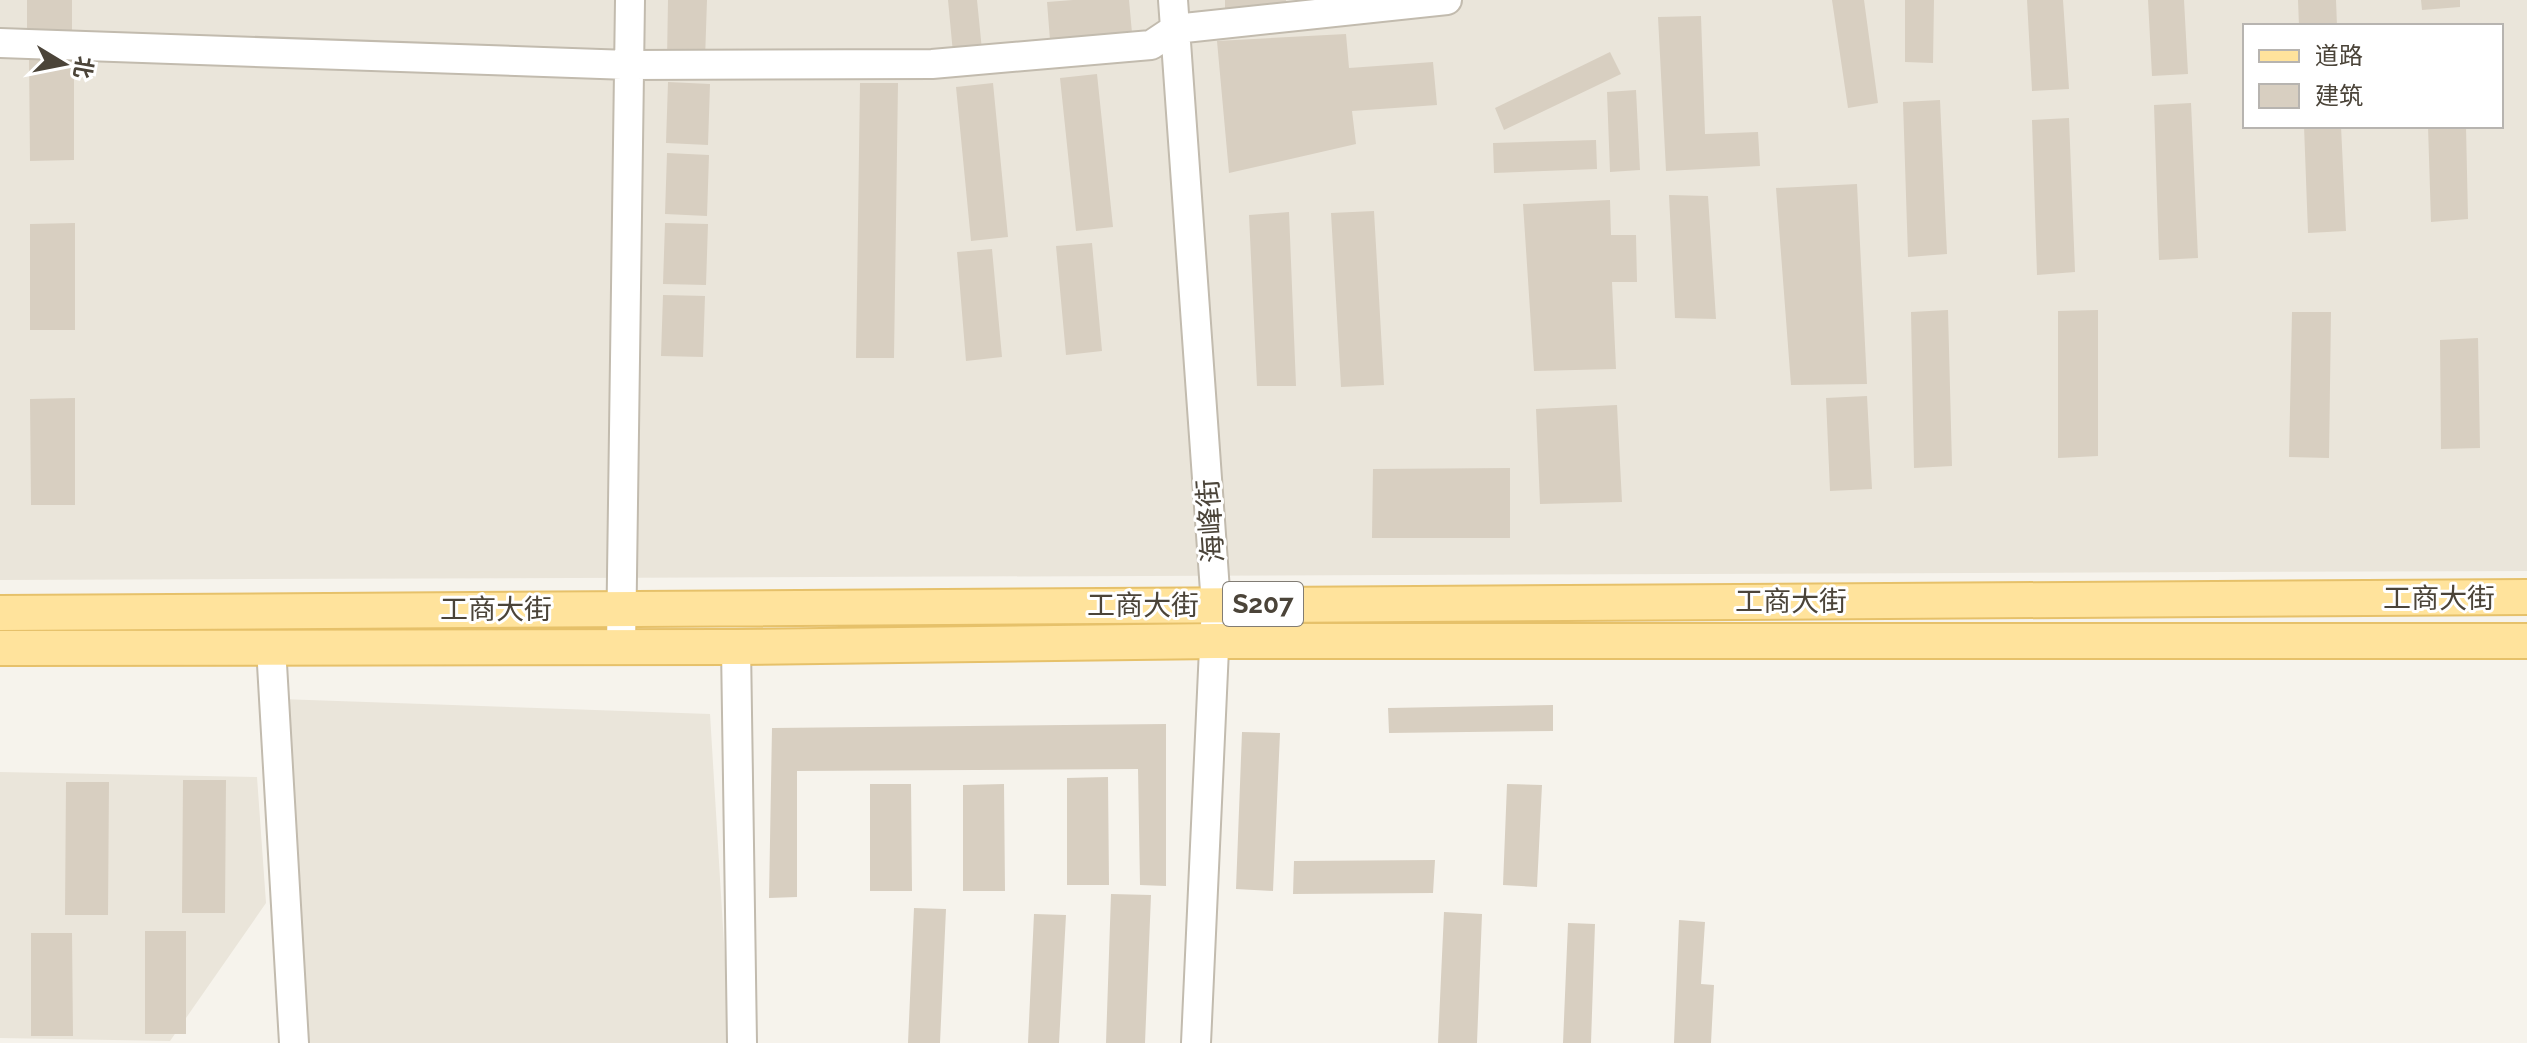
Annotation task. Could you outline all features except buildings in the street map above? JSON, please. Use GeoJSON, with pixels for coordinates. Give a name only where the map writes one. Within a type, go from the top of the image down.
{"type":"FeatureCollection","features":[{"type":"Feature","properties":{"kind":"main road","name":"工商大街"},"geometry":{"type":"LineString","coordinates":[[0,613],[2527,597]]}},
{"type":"Feature","properties":{"kind":"main road","name":"工商大街"},"geometry":{"type":"LineString","coordinates":[[0,648],[736,647],[1215,641],[2527,641]]}},
{"type":"Feature","properties":{"kind":"street"},"geometry":{"type":"LineString","coordinates":[[621,647],[630,0]]}},
{"type":"Feature","properties":{"kind":"street","name":"海峰街"},"geometry":{"type":"LineString","coordinates":[[1173,0],[1216,605],[1196,1043]]}},
{"type":"Feature","properties":{"kind":"street"},"geometry":{"type":"LineString","coordinates":[[0,43],[629,65],[932,64],[1151,45],[1175,29],[1447,0]]}},
{"type":"Feature","properties":{"kind":"street"},"geometry":{"type":"LineString","coordinates":[[271,647],[294,1043]]}},
{"type":"Feature","properties":{"kind":"street"},"geometry":{"type":"LineString","coordinates":[[736,647],[742,1043]]}},
{"type":"Feature","properties":{"kind":"shaded area"},"geometry":{"type":"Polygon","coordinates":[[[0,0],[2527,0],[2527,571],[0,580],[0,0]]]}},
{"type":"Feature","properties":{"kind":"shaded area"},"geometry":{"type":"Polygon","coordinates":[[[280,699],[710,714],[730,1043],[280,1043],[280,699]]]}},
{"type":"Feature","properties":{"kind":"shaded area"},"geometry":{"type":"Polygon","coordinates":[[[0,772],[257,777],[266,903],[170,1041],[0,1038],[0,772]]]}}]}
